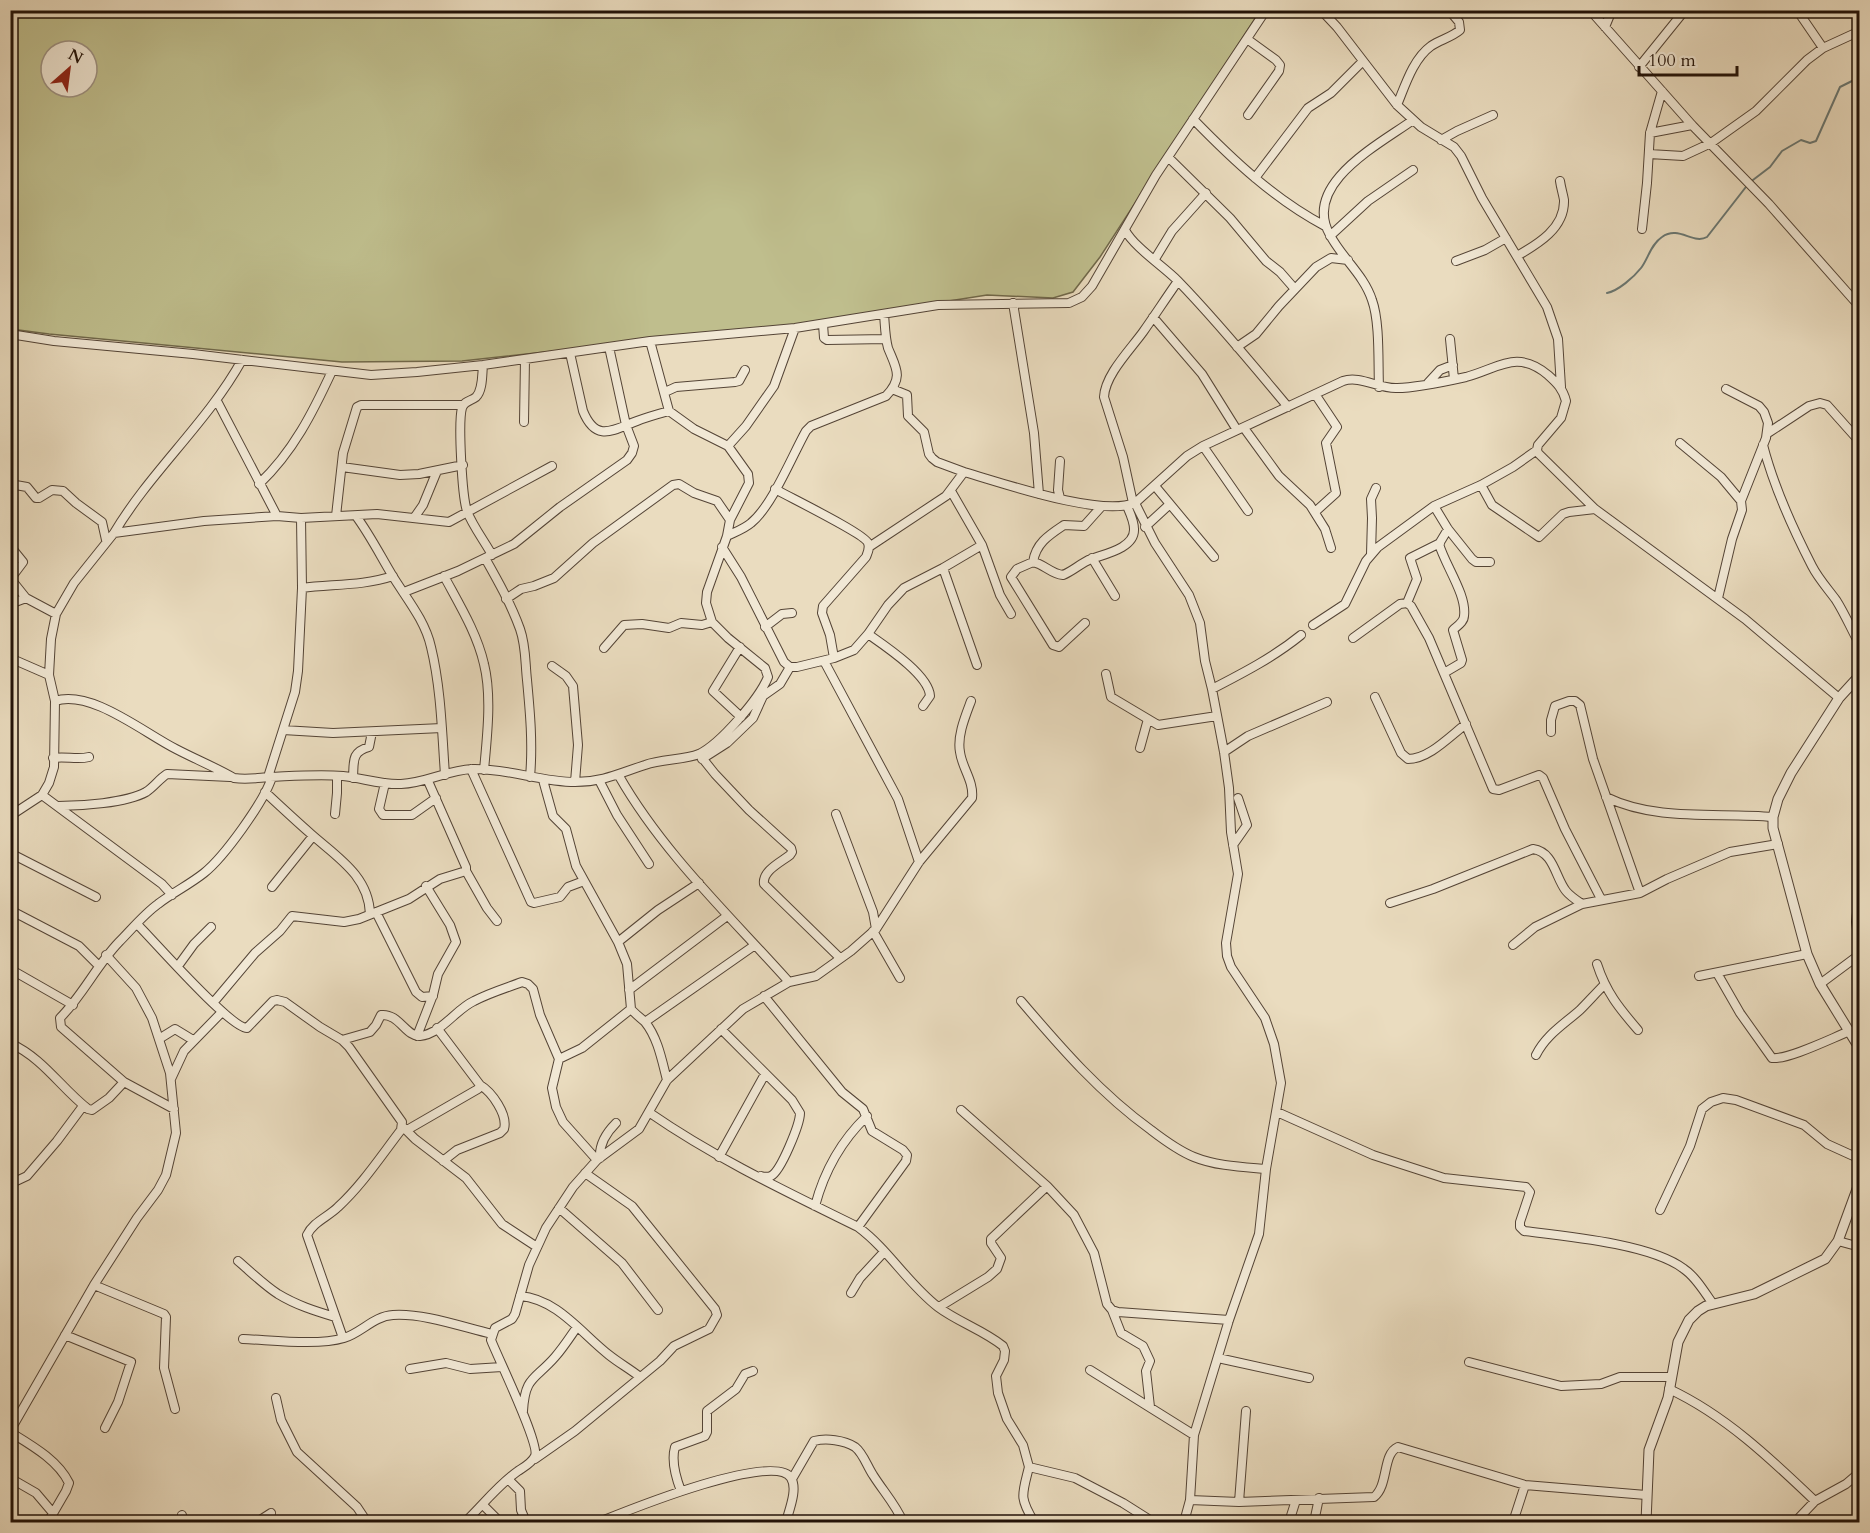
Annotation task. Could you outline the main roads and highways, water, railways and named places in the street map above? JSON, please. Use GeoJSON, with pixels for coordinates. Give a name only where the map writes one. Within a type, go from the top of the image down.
{"type":"FeatureCollection","features":[{"type":"Feature","properties":{"kind":"waterway"},"geometry":{"type":"LineString","coordinates":[[1607,293],[1621,287],[1634,275],[1662,237],[1674,233],[1696,239],[1707,237],[1749,183],[1770,167],[1782,151],[1801,140],[1810,143],[1816,141],[1840,87],[1860,77]]}}]}
